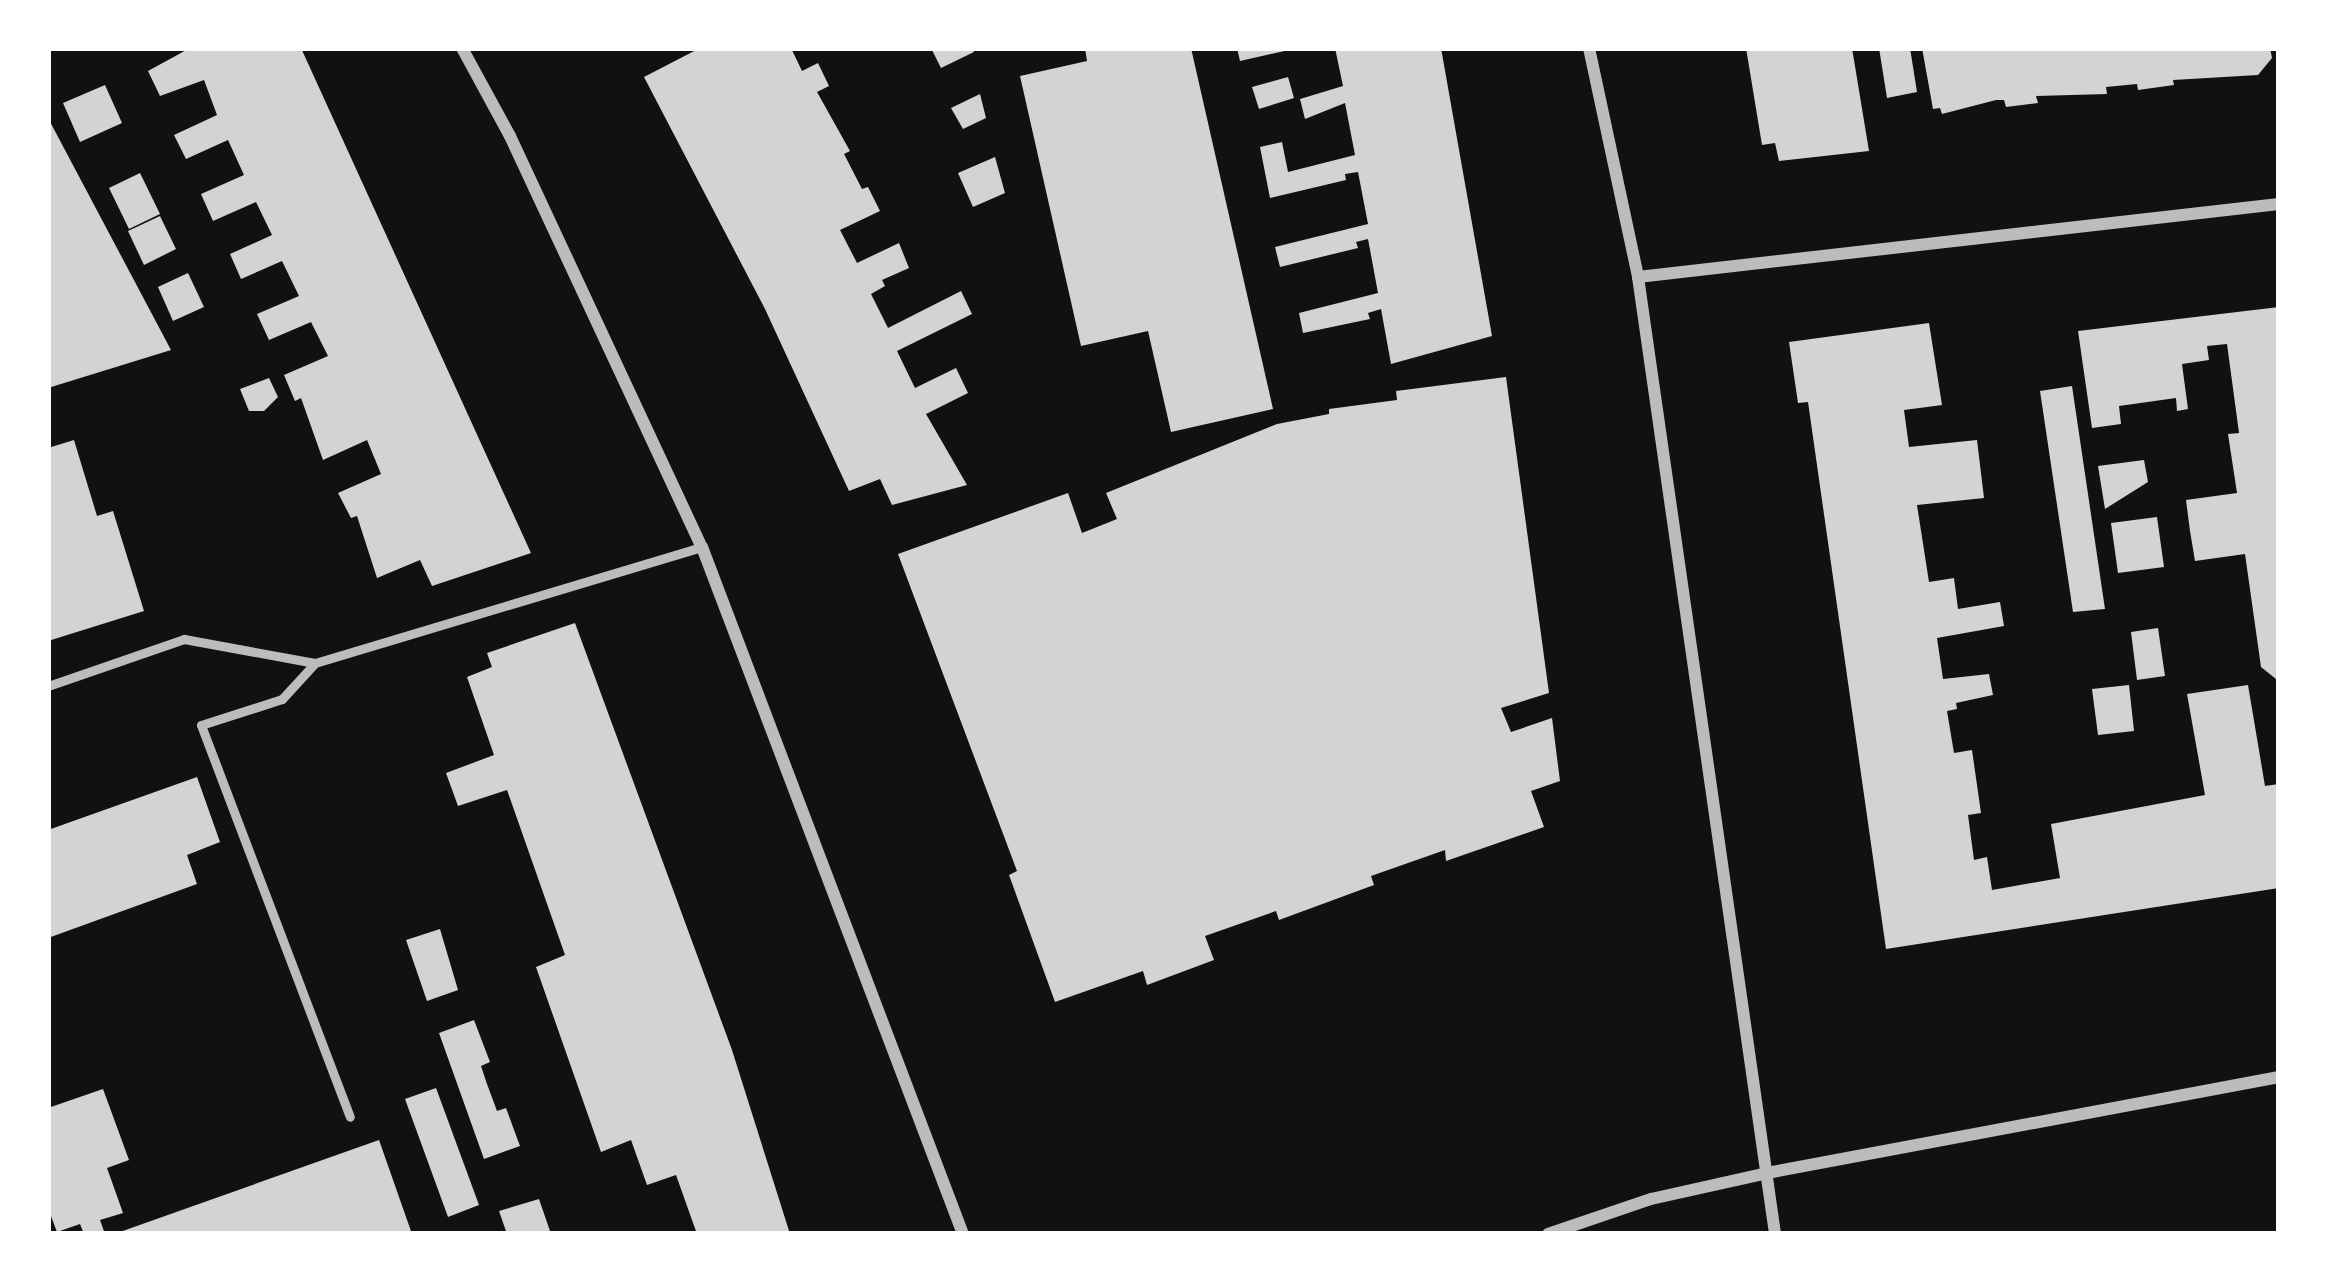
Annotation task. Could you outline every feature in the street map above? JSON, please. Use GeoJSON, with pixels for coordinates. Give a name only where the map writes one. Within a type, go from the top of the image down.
{"type":"FeatureCollection","features":[{"type":"Feature","properties":{"kind":"street"},"geometry":{"type":"LineString","coordinates":[[462,48],[511,136],[702,548],[963,1234]]}},
{"type":"Feature","properties":{"kind":"street"},"geometry":{"type":"LineString","coordinates":[[1589,48],[1639,277],[1774,1234]]}},
{"type":"Feature","properties":{"kind":"street"},"geometry":{"type":"LineString","coordinates":[[1639,277],[2279,204]]}},
{"type":"Feature","properties":{"kind":"street"},"geometry":{"type":"LineString","coordinates":[[1548,1234],[1652,1199],[1767,1173],[2279,1076]]}},
{"type":"Feature","properties":{"kind":"lane"},"geometry":{"type":"LineString","coordinates":[[48,686],[184,639],[315,664],[702,548]]}},
{"type":"Feature","properties":{"kind":"lane"},"geometry":{"type":"LineString","coordinates":[[315,664],[282,699],[201,724],[350,1117]]}},
{"type":"Feature","properties":{"kind":"building"},"geometry":{"type":"Polygon","coordinates":[[[190,48],[301,48],[531,553],[432,586],[420,560],[377,578],[357,516],[351,518],[338,493],[381,474],[367,440],[323,460],[301,398],[295,401],[284,375],[328,356],[311,322],[269,340],[257,314],[299,296],[282,261],[241,279],[230,254],[272,235],[256,202],[213,221],[201,194],[244,175],[228,140],[186,159],[174,135],[217,115],[204,80],[160,96],[148,71],[190,48]]]}},
{"type":"Feature","properties":{"kind":"building"},"geometry":{"type":"Polygon","coordinates":[[[700,48],[791,48],[802,71],[818,63],[829,86],[817,92],[850,151],[844,154],[862,189],[868,187],[880,211],[840,230],[857,263],[899,243],[909,268],[882,280],[885,286],[871,294],[888,328],[961,291],[972,314],[897,351],[915,388],[956,368],[968,393],[926,414],[967,485],[892,505],[880,479],[849,491],[765,309],[644,77],[700,48]]]}},
{"type":"Feature","properties":{"kind":"building"},"geometry":{"type":"Polygon","coordinates":[[[931,48],[972,48],[974,52],[941,68],[931,48]]]}},
{"type":"Feature","properties":{"kind":"building"},"geometry":{"type":"Polygon","coordinates":[[[1085,48],[1191,48],[1273,409],[1171,432],[1148,331],[1081,346],[1020,76],[1087,61],[1085,48]]]}},
{"type":"Feature","properties":{"kind":"building"},"geometry":{"type":"Polygon","coordinates":[[[1237,48],[1289,48],[1289,50],[1240,61],[1237,48]]]}},
{"type":"Feature","properties":{"kind":"building"},"geometry":{"type":"Polygon","coordinates":[[[1335,48],[1441,48],[1492,336],[1391,364],[1381,309],[1368,313],[1370,319],[1303,333],[1299,313],[1378,293],[1368,239],[1356,242],[1358,248],[1280,267],[1275,247],[1368,224],[1358,172],[1345,174],[1346,180],[1270,198],[1260,147],[1282,142],[1288,172],[1355,155],[1345,103],[1305,119],[1300,99],[1343,86],[1335,48]]]}},
{"type":"Feature","properties":{"kind":"building"},"geometry":{"type":"Polygon","coordinates":[[[1746,48],[1852,48],[1869,151],[1779,161],[1775,143],[1762,145],[1746,48]]]}},
{"type":"Feature","properties":{"kind":"building"},"geometry":{"type":"Polygon","coordinates":[[[1879,48],[1910,48],[1917,92],[1887,98],[1879,48]]]}},
{"type":"Feature","properties":{"kind":"building"},"geometry":{"type":"Polygon","coordinates":[[[1922,48],[2270,48],[2272,58],[2258,75],[2173,80],[2174,85],[2138,90],[2137,84],[2106,87],[2107,94],[2036,96],[2038,103],[2006,107],[2004,100],[1996,100],[1942,114],[1940,108],[1933,109],[1922,48]]]}},
{"type":"Feature","properties":{"kind":"building"},"geometry":{"type":"Polygon","coordinates":[[[1288,77],[1294,98],[1259,109],[1252,87],[1288,77]]]}},
{"type":"Feature","properties":{"kind":"building"},"geometry":{"type":"Polygon","coordinates":[[[105,85],[122,123],[80,142],[63,103],[105,85]]]}},
{"type":"Feature","properties":{"kind":"building"},"geometry":{"type":"Polygon","coordinates":[[[980,94],[986,118],[963,129],[951,108],[980,94]]]}},
{"type":"Feature","properties":{"kind":"building"},"geometry":{"type":"Polygon","coordinates":[[[48,118],[171,350],[48,388],[48,118]]]}},
{"type":"Feature","properties":{"kind":"building"},"geometry":{"type":"Polygon","coordinates":[[[995,157],[1005,193],[973,207],[958,173],[995,157]]]}},
{"type":"Feature","properties":{"kind":"building"},"geometry":{"type":"Polygon","coordinates":[[[140,173],[160,214],[129,229],[109,188],[140,173]]]}},
{"type":"Feature","properties":{"kind":"building"},"geometry":{"type":"Polygon","coordinates":[[[160,216],[176,249],[144,265],[128,231],[160,216]]]}},
{"type":"Feature","properties":{"kind":"building"},"geometry":{"type":"Polygon","coordinates":[[[188,273],[204,307],[173,321],[158,287],[188,273]]]}},
{"type":"Feature","properties":{"kind":"building"},"geometry":{"type":"Polygon","coordinates":[[[2279,307],[2276,679],[2261,667],[2245,554],[2195,561],[2190,531],[2186,500],[2237,493],[2228,434],[2239,433],[2227,344],[2207,346],[2209,360],[2182,364],[2188,409],[2177,411],[2176,398],[2119,406],[2121,424],[2092,428],[2078,331],[2279,307]]]}},
{"type":"Feature","properties":{"kind":"building"},"geometry":{"type":"Polygon","coordinates":[[[1929,323],[1942,405],[1904,410],[1909,447],[1977,440],[1984,498],[1917,505],[1929,582],[1954,578],[1958,609],[2000,602],[2004,626],[1937,638],[1943,679],[1989,674],[1993,695],[1956,703],[1957,709],[1947,711],[1954,753],[1972,750],[1981,813],[1968,815],[1974,860],[1987,857],[1992,890],[2060,878],[2051,824],[2205,795],[2187,694],[2248,685],[2265,786],[2279,784],[2279,888],[1886,949],[1808,402],[1798,403],[1789,342],[1929,323]]]}},
{"type":"Feature","properties":{"kind":"building"},"geometry":{"type":"Polygon","coordinates":[[[1506,377],[1549,693],[1501,708],[1511,732],[1552,718],[1560,781],[1531,791],[1544,827],[1446,861],[1445,850],[1371,876],[1374,885],[1279,920],[1276,911],[1205,936],[1214,960],[1147,985],[1143,971],[1055,1002],[1009,875],[1017,871],[898,554],[1068,493],[1082,533],[1117,519],[1106,493],[1277,424],[1329,414],[1329,409],[1397,400],[1396,391],[1506,377]]]}},
{"type":"Feature","properties":{"kind":"building"},"geometry":{"type":"Polygon","coordinates":[[[269,378],[278,397],[264,411],[249,411],[240,389],[269,378]]]}},
{"type":"Feature","properties":{"kind":"building"},"geometry":{"type":"Polygon","coordinates":[[[2072,386],[2105,609],[2073,612],[2040,391],[2072,386]]]}},
{"type":"Feature","properties":{"kind":"building"},"geometry":{"type":"Polygon","coordinates":[[[74,440],[97,516],[113,511],[144,611],[48,641],[48,448],[74,440]]]}},
{"type":"Feature","properties":{"kind":"building"},"geometry":{"type":"Polygon","coordinates":[[[2144,460],[2148,482],[2105,509],[2098,466],[2144,460]]]}},
{"type":"Feature","properties":{"kind":"building"},"geometry":{"type":"Polygon","coordinates":[[[2157,517],[2164,567],[2118,573],[2111,523],[2157,517]]]}},
{"type":"Feature","properties":{"kind":"building"},"geometry":{"type":"Polygon","coordinates":[[[575,623],[732,1050],[790,1234],[697,1234],[676,1175],[647,1185],[631,1140],[601,1152],[536,967],[565,955],[507,790],[458,806],[446,773],[494,755],[467,677],[492,667],[487,653],[575,623]]]}},
{"type":"Feature","properties":{"kind":"building"},"geometry":{"type":"Polygon","coordinates":[[[2158,628],[2165,676],[2137,680],[2131,632],[2158,628]]]}},
{"type":"Feature","properties":{"kind":"building"},"geometry":{"type":"Polygon","coordinates":[[[2129,685],[2134,731],[2098,735],[2092,689],[2129,685]]]}},
{"type":"Feature","properties":{"kind":"building"},"geometry":{"type":"Polygon","coordinates":[[[197,777],[220,842],[187,855],[197,884],[48,938],[48,830],[197,777]]]}},
{"type":"Feature","properties":{"kind":"building"},"geometry":{"type":"Polygon","coordinates":[[[440,929],[458,990],[427,1001],[406,940],[440,929]]]}},
{"type":"Feature","properties":{"kind":"building"},"geometry":{"type":"Polygon","coordinates":[[[474,1020],[490,1062],[481,1066],[487,1084],[497,1111],[506,1108],[520,1146],[484,1159],[439,1033],[474,1020]]]}},
{"type":"Feature","properties":{"kind":"building"},"geometry":{"type":"Polygon","coordinates":[[[436,1088],[479,1205],[448,1217],[405,1099],[436,1088]]]}},
{"type":"Feature","properties":{"kind":"building"},"geometry":{"type":"Polygon","coordinates":[[[103,1089],[129,1160],[107,1168],[123,1213],[100,1220],[105,1234],[84,1234],[80,1224],[57,1232],[48,1208],[48,1108],[103,1089]]]}},
{"type":"Feature","properties":{"kind":"building"},"geometry":{"type":"Polygon","coordinates":[[[379,1140],[412,1234],[117,1234],[117,1233],[379,1140]]]}},
{"type":"Feature","properties":{"kind":"building"},"geometry":{"type":"Polygon","coordinates":[[[539,1199],[551,1234],[507,1234],[499,1211],[539,1199]]]}}]}
